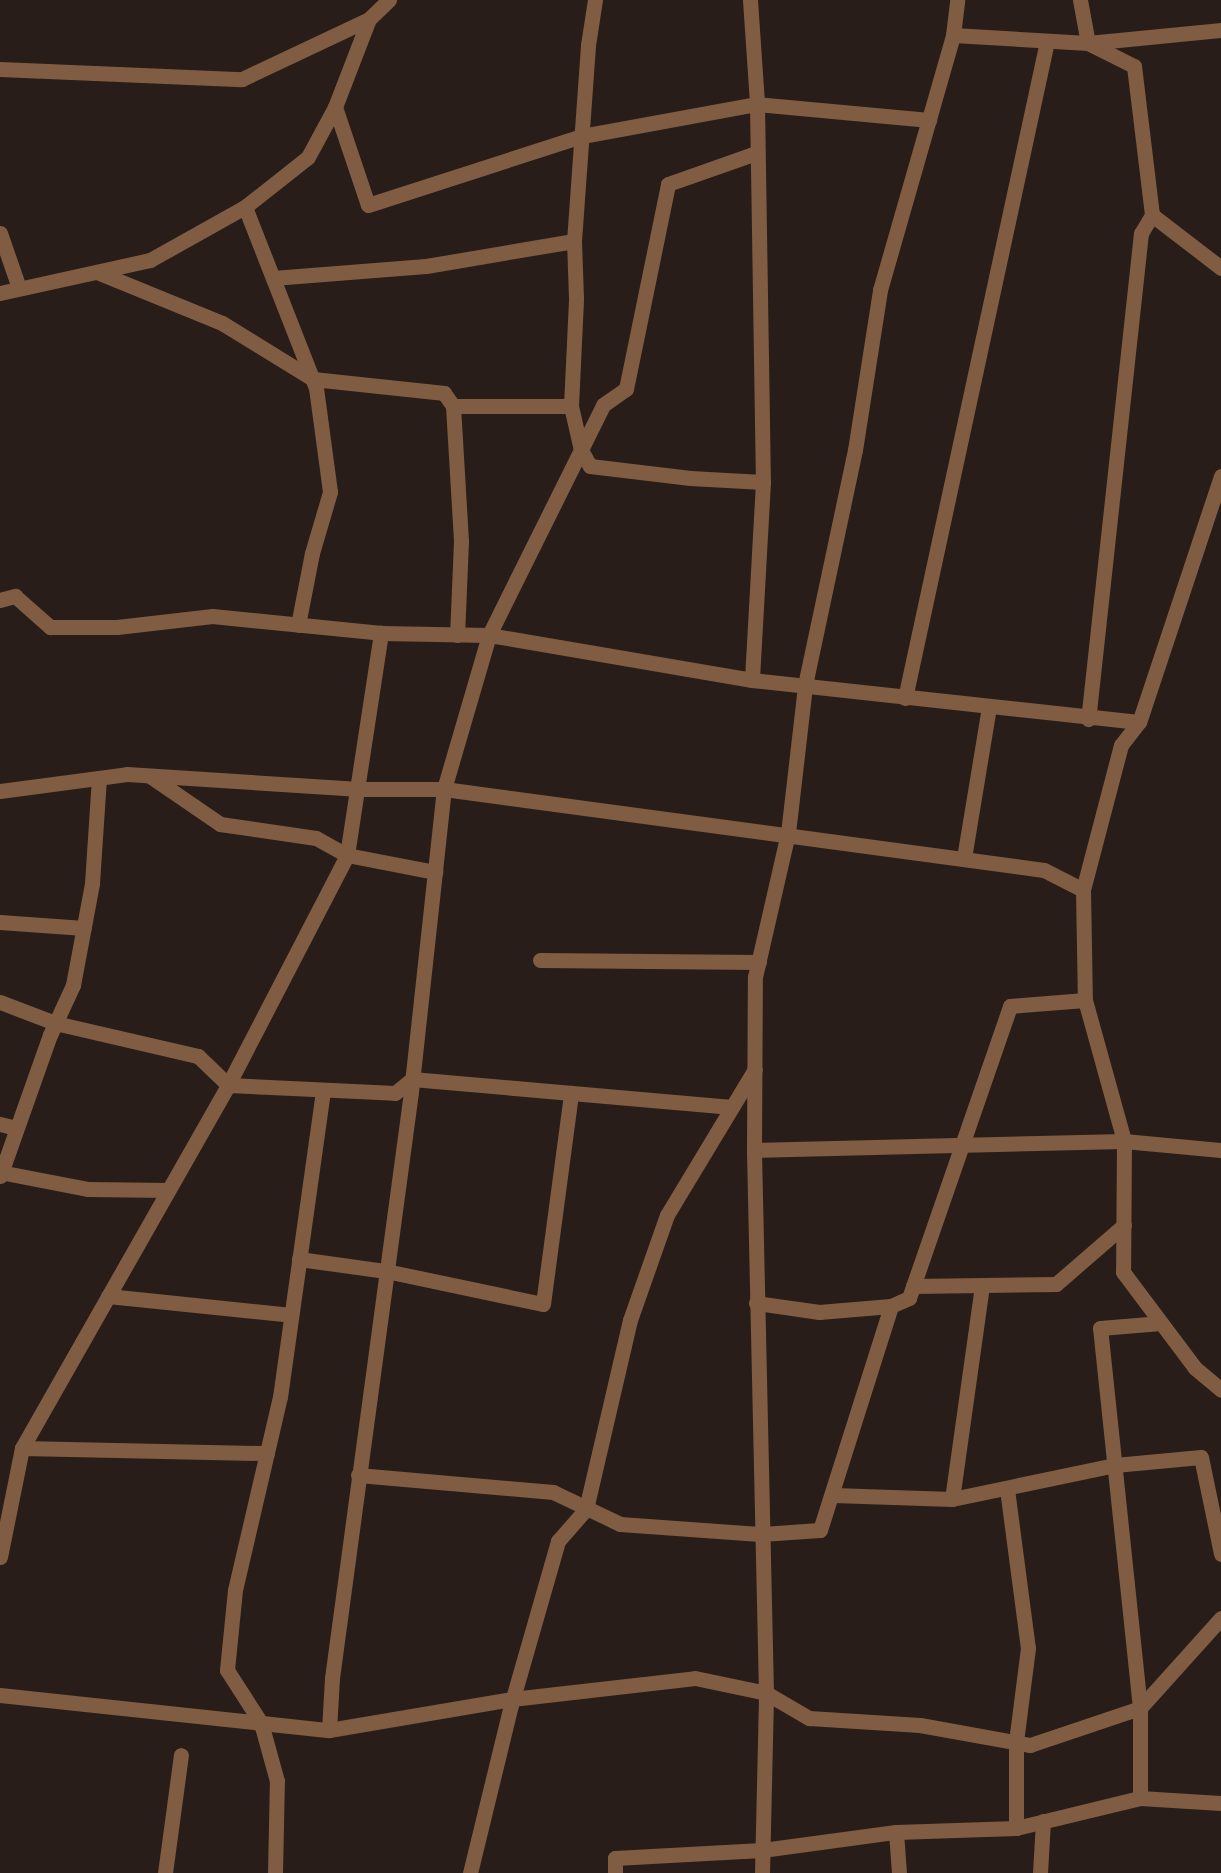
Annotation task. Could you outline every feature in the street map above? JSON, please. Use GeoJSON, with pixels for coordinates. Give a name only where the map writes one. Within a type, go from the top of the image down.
{"type":"FeatureCollection","features":[{"type":"Feature","properties":{"kind":"street"},"geometry":{"type":"LineString","coordinates":[[0,69],[242,79],[369,19],[389,0]]}},
{"type":"Feature","properties":{"kind":"street"},"geometry":{"type":"LineString","coordinates":[[596,0],[574,241],[576,298],[571,406],[581,450],[590,466],[763,482]]}},
{"type":"Feature","properties":{"kind":"street"},"geometry":{"type":"LineString","coordinates":[[750,0],[757,104],[763,482],[752,680]]}},
{"type":"Feature","properties":{"kind":"street"},"geometry":{"type":"LineString","coordinates":[[762,1873],[766,1693],[760,1534],[754,1150],[759,962],[788,832],[805,686],[855,450],[880,290],[953,35],[957,0]]}},
{"type":"Feature","properties":{"kind":"street"},"geometry":{"type":"LineString","coordinates":[[1080,0],[1088,43]]}},
{"type":"Feature","properties":{"kind":"street"},"geometry":{"type":"LineString","coordinates":[[0,292],[150,260],[245,207],[308,158],[335,107],[369,19]]}},
{"type":"Feature","properties":{"kind":"street"},"geometry":{"type":"LineString","coordinates":[[953,35],[1088,43],[1221,30]]}},
{"type":"Feature","properties":{"kind":"street"},"geometry":{"type":"LineString","coordinates":[[904,698],[1047,41]]}},
{"type":"Feature","properties":{"kind":"street"},"geometry":{"type":"LineString","coordinates":[[1088,43],[1134,66],[1152,215],[1141,233],[1088,719]]}},
{"type":"Feature","properties":{"kind":"street"},"geometry":{"type":"LineString","coordinates":[[335,107],[368,205],[582,136],[757,104],[929,120]]}},
{"type":"Feature","properties":{"kind":"street"},"geometry":{"type":"LineString","coordinates":[[329,1730],[332,1678],[412,1079],[444,789],[489,636],[603,405],[626,389],[668,184],[756,153]]}},
{"type":"Feature","properties":{"kind":"street"},"geometry":{"type":"LineString","coordinates":[[245,207],[313,379],[330,492],[312,553],[298,625]]}},
{"type":"Feature","properties":{"kind":"street"},"geometry":{"type":"LineString","coordinates":[[1152,215],[1221,268]]}},
{"type":"Feature","properties":{"kind":"street"},"geometry":{"type":"LineString","coordinates":[[0,233],[19,288]]}},
{"type":"Feature","properties":{"kind":"street"},"geometry":{"type":"LineString","coordinates":[[273,278],[426,266],[574,241]]}},
{"type":"Feature","properties":{"kind":"street"},"geometry":{"type":"LineString","coordinates":[[97,272],[222,323],[313,379],[444,393],[453,406],[461,541],[457,635]]}},
{"type":"Feature","properties":{"kind":"street"},"geometry":{"type":"LineString","coordinates":[[453,406],[571,406]]}},
{"type":"Feature","properties":{"kind":"street"},"geometry":{"type":"LineString","coordinates":[[1221,476],[1139,722],[1121,745],[1083,890],[1084,1000],[1124,1141],[1123,1272],[1195,1368],[1221,1390]]}},
{"type":"Feature","properties":{"kind":"street"},"geometry":{"type":"LineString","coordinates":[[0,600],[15,596],[50,627],[117,627],[212,616],[381,633],[489,636],[752,680],[1088,719],[1139,722]]}},
{"type":"Feature","properties":{"kind":"street"},"geometry":{"type":"LineString","coordinates":[[0,1557],[22,1448],[228,1085],[347,855],[381,633]]}},
{"type":"Feature","properties":{"kind":"street"},"geometry":{"type":"LineString","coordinates":[[964,858],[989,707]]}},
{"type":"Feature","properties":{"kind":"street"},"geometry":{"type":"LineString","coordinates":[[0,791],[99,778],[149,776],[356,789],[444,789],[788,832],[1044,870],[1083,890]]}},
{"type":"Feature","properties":{"kind":"street"},"geometry":{"type":"LineString","coordinates":[[149,776],[220,824],[316,838],[347,855],[435,872]]}},
{"type":"Feature","properties":{"kind":"street"},"geometry":{"type":"LineString","coordinates":[[99,778],[92,883],[73,985],[56,1023],[0,1174],[88,1189],[168,1190]]}},
{"type":"Feature","properties":{"kind":"street"},"geometry":{"type":"LineString","coordinates":[[0,922],[84,928]]}},
{"type":"Feature","properties":{"kind":"street"},"geometry":{"type":"LineString","coordinates":[[540,960],[759,962]]}},
{"type":"Feature","properties":{"kind":"street"},"geometry":{"type":"LineString","coordinates":[[756,1303],[819,1312],[891,1306],[909,1298],[1010,1006],[1084,1000]]}},
{"type":"Feature","properties":{"kind":"street"},"geometry":{"type":"LineString","coordinates":[[0,1002],[56,1023],[198,1056],[228,1085],[395,1093],[412,1079],[732,1107]]}},
{"type":"Feature","properties":{"kind":"street"},"geometry":{"type":"LineString","coordinates":[[470,1873],[512,1699],[558,1541],[586,1509],[630,1320],[667,1215],[755,1069]]}},
{"type":"Feature","properties":{"kind":"street"},"geometry":{"type":"LineString","coordinates":[[275,1873],[277,1781],[261,1723],[226,1670],[236,1590],[267,1453],[291,1315],[323,1090]]}},
{"type":"Feature","properties":{"kind":"street"},"geometry":{"type":"LineString","coordinates":[[299,1259],[386,1271],[543,1304],[571,1093]]}},
{"type":"Feature","properties":{"kind":"street"},"geometry":{"type":"LineString","coordinates":[[0,1124],[16,1128]]}},
{"type":"Feature","properties":{"kind":"street"},"geometry":{"type":"LineString","coordinates":[[754,1150],[960,1147],[1124,1141],[1221,1149]]}},
{"type":"Feature","properties":{"kind":"street"},"geometry":{"type":"LineString","coordinates":[[913,1286],[1056,1284],[1124,1225]]}},
{"type":"Feature","properties":{"kind":"street"},"geometry":{"type":"LineString","coordinates":[[952,1499],[982,1285]]}},
{"type":"Feature","properties":{"kind":"street"},"geometry":{"type":"LineString","coordinates":[[108,1296],[291,1315]]}},
{"type":"Feature","properties":{"kind":"street"},"geometry":{"type":"LineString","coordinates":[[358,1476],[553,1492],[620,1524],[760,1534],[820,1530],[833,1495],[891,1306]]}},
{"type":"Feature","properties":{"kind":"street"},"geometry":{"type":"LineString","coordinates":[[1140,1798],[1140,1708],[1100,1328],[1161,1323]]}},
{"type":"Feature","properties":{"kind":"street"},"geometry":{"type":"LineString","coordinates":[[22,1448],[267,1453]]}},
{"type":"Feature","properties":{"kind":"street"},"geometry":{"type":"LineString","coordinates":[[833,1495],[952,1499],[1115,1465],[1201,1457],[1221,1554]]}},
{"type":"Feature","properties":{"kind":"street"},"geometry":{"type":"LineString","coordinates":[[1007,1489],[1028,1648],[1016,1742],[1016,1828]]}},
{"type":"Feature","properties":{"kind":"street"},"geometry":{"type":"LineString","coordinates":[[0,1695],[329,1730],[512,1699],[695,1678],[766,1693],[809,1718],[920,1725],[1030,1745],[1140,1708],[1221,1618]]}},
{"type":"Feature","properties":{"kind":"street"},"geometry":{"type":"LineString","coordinates":[[165,1873],[181,1755]]}},
{"type":"Feature","properties":{"kind":"street"},"geometry":{"type":"LineString","coordinates":[[615,1873],[615,1858],[762,1850],[896,1832],[1016,1828],[1140,1798],[1221,1803]]}},
{"type":"Feature","properties":{"kind":"street"},"geometry":{"type":"LineString","coordinates":[[1040,1873],[1043,1821]]}},
{"type":"Feature","properties":{"kind":"street"},"geometry":{"type":"LineString","coordinates":[[896,1832],[899,1873]]}}]}
